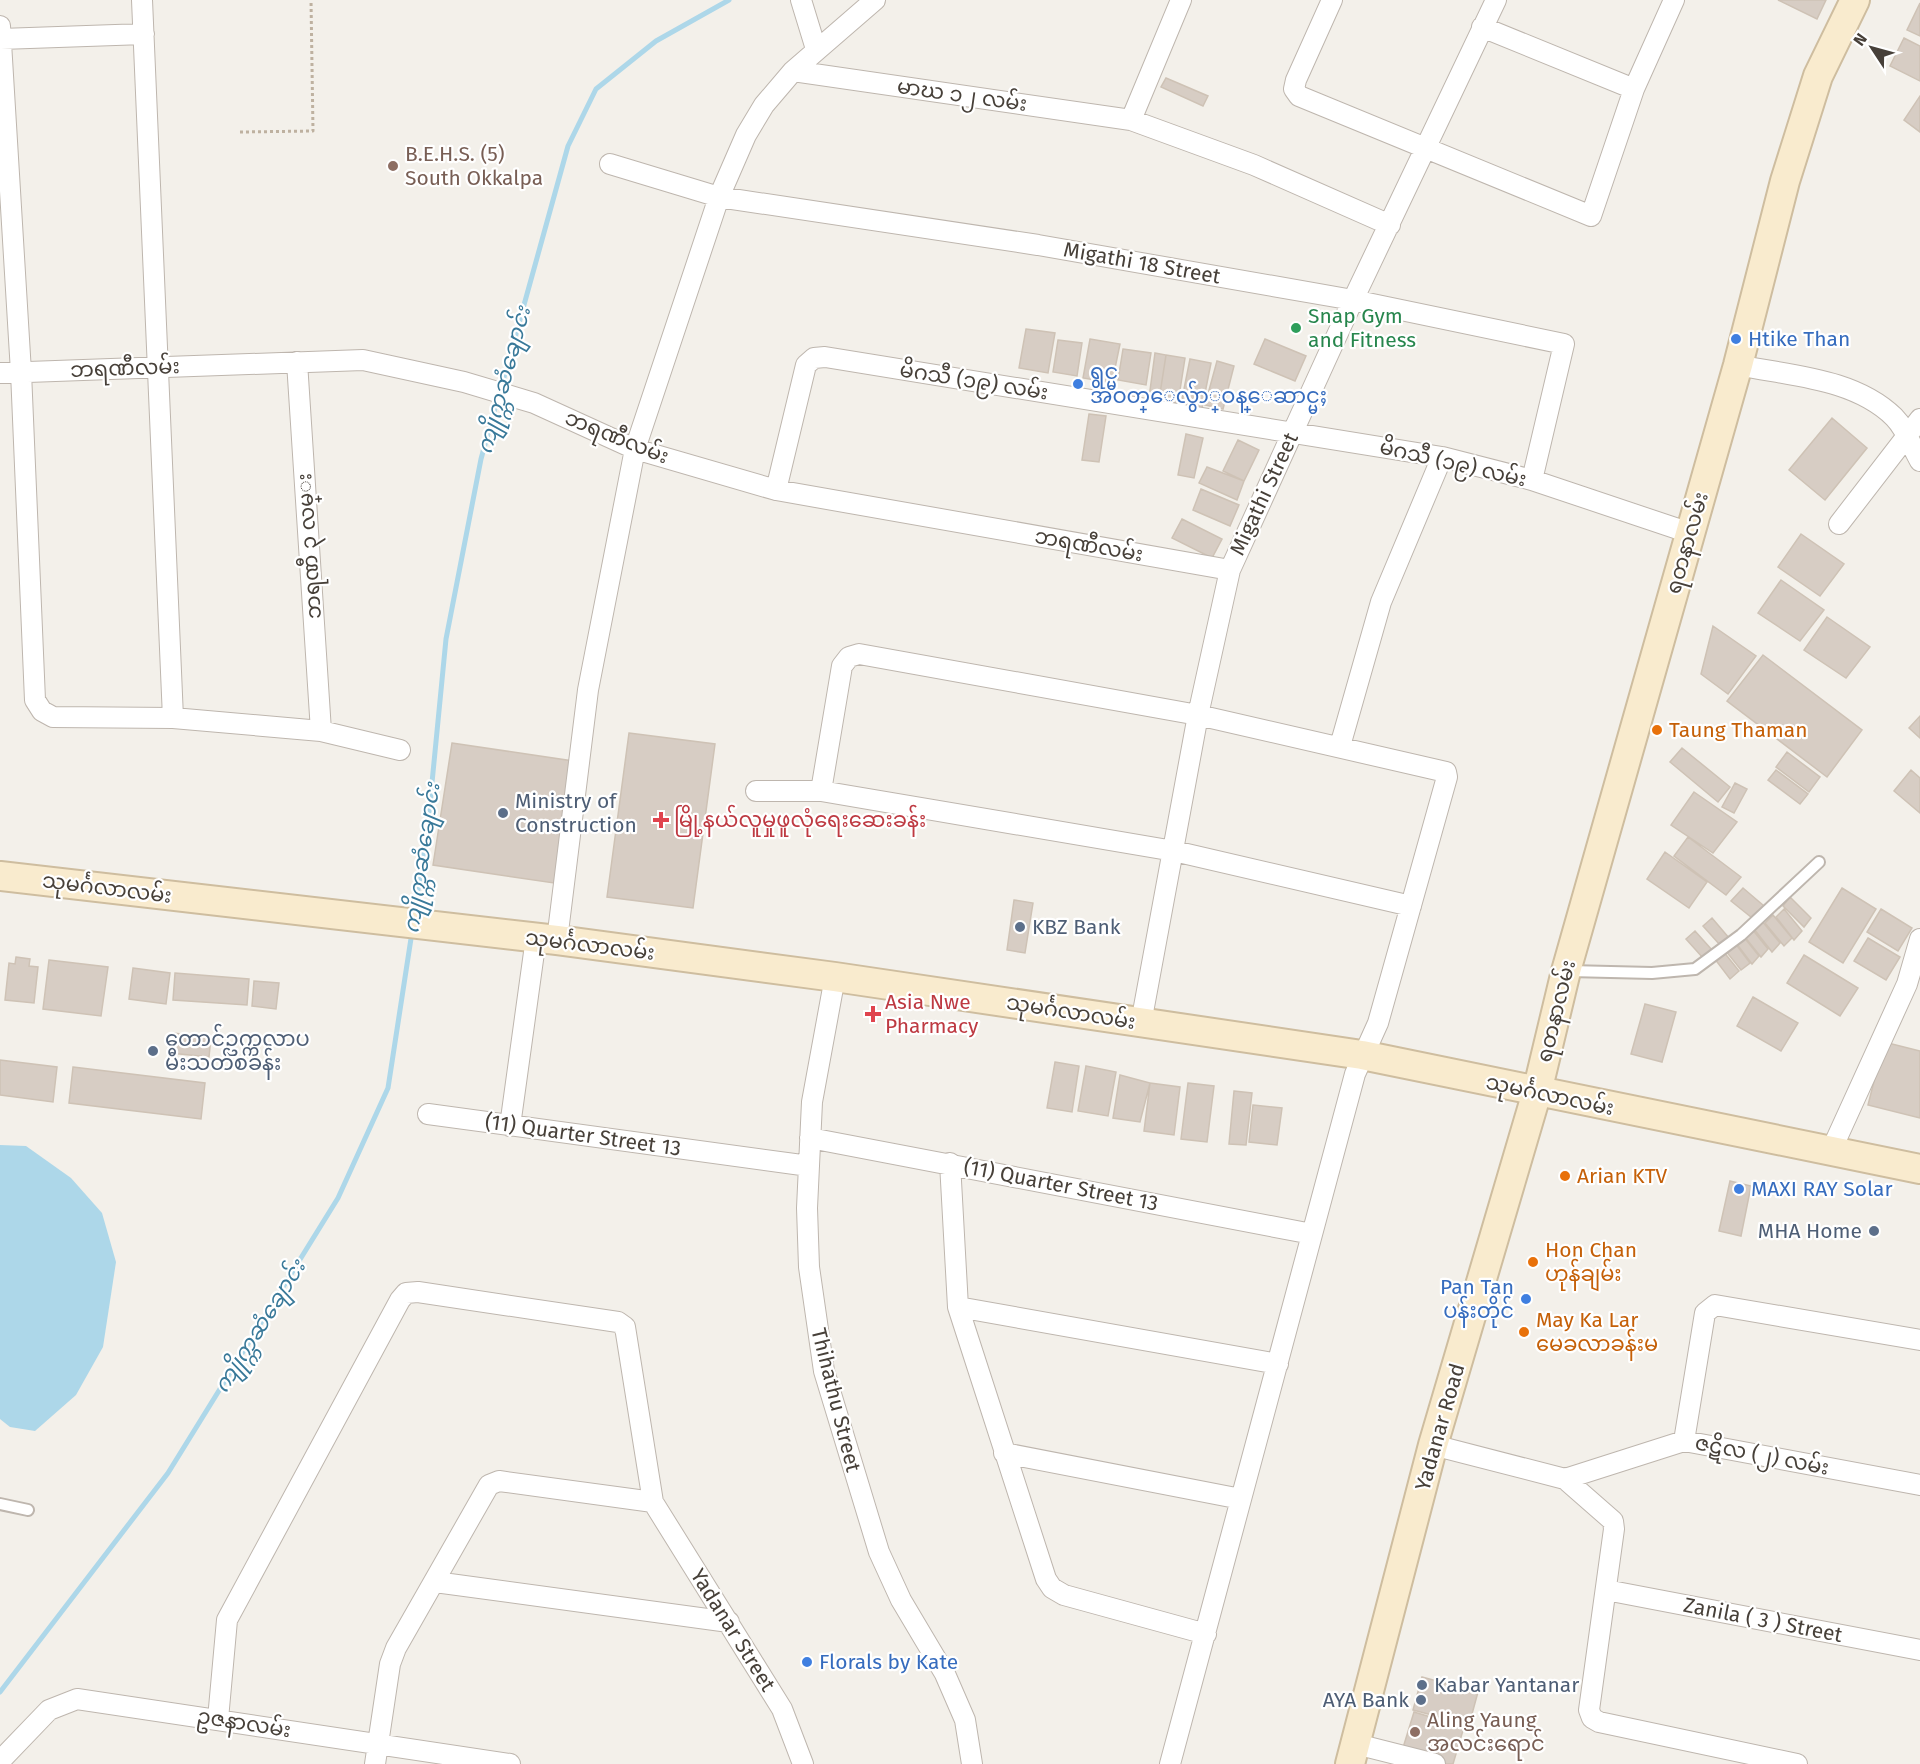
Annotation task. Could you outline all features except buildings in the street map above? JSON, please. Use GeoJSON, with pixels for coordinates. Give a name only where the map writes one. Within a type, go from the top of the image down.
{"type":"FeatureCollection","features":[{"type":"Feature","properties":{"kind":"main road","name":"ရတနာလမ်း"},"geometry":{"type":"LineString","coordinates":[[1537,1092],[1566,971],[1738,365],[1785,180],[1818,76],[1855,0]]}},
{"type":"Feature","properties":{"kind":"main road","name":"သုမင်္ဂလာလမ်း"},"geometry":{"type":"LineString","coordinates":[[0,876],[547,939],[835,976],[1362,1055],[1920,1169]]}},
{"type":"Feature","properties":{"kind":"main road","name":"Yadanar Road"},"geometry":{"type":"LineString","coordinates":[[1353,1754],[1433,1445],[1537,1092]]}},
{"type":"Feature","properties":{"kind":"street"},"geometry":{"type":"LineString","coordinates":[[142,0],[160,366],[173,718]]}},
{"type":"Feature","properties":{"kind":"street"},"geometry":{"type":"LineString","coordinates":[[510,1126],[547,939],[588,690],[635,449],[718,197],[746,135],[764,105],[793,71],[875,0]]}},
{"type":"Feature","properties":{"kind":"street"},"geometry":{"type":"LineString","coordinates":[[1131,120],[1181,0]]}},
{"type":"Feature","properties":{"kind":"street"},"geometry":{"type":"LineString","coordinates":[[1332,0],[1294,89],[1299,96],[1428,147],[1591,216],[1634,89],[1674,0]]}},
{"type":"Feature","properties":{"kind":"street","name":"Migathi Street"},"geometry":{"type":"LineString","coordinates":[[1141,1023],[1198,715],[1230,570],[1353,300],[1428,147],[1496,0]]}},
{"type":"Feature","properties":{"kind":"street"},"geometry":{"type":"LineString","coordinates":[[802,3],[816,49]]}},
{"type":"Feature","properties":{"kind":"street"},"geometry":{"type":"LineString","coordinates":[[1482,27],[1634,89]]}},
{"type":"Feature","properties":{"kind":"street"},"geometry":{"type":"LineString","coordinates":[[144,34],[0,33],[21,372],[35,699],[42,711],[53,717],[173,718],[321,731],[400,750]]}},
{"type":"Feature","properties":{"kind":"street","name":"မာဃ ၁၂ လမ်း"},"geometry":{"type":"LineString","coordinates":[[793,71],[1131,120],[1254,165],[1390,225]]}},
{"type":"Feature","properties":{"kind":"street","name":"Migathi 18 Street"},"geometry":{"type":"LineString","coordinates":[[610,164],[718,197],[1038,245],[1353,300],[1564,344],[1532,480]]}},
{"type":"Feature","properties":{"kind":"street","name":"မိဂသီ (၁၉) လမ်း"},"geometry":{"type":"LineString","coordinates":[[776,490],[806,365],[814,358],[825,357],[1293,431],[1442,457],[1532,480],[1690,533]]}},
{"type":"Feature","properties":{"kind":"street","name":"ဘရဏီလမ်း"},"geometry":{"type":"LineString","coordinates":[[0,373],[363,360],[464,382],[534,403],[635,449],[776,490],[1230,570]]}},
{"type":"Feature","properties":{"kind":"street","name":"ဘရဏီ ၃ လမ္း"},"geometry":{"type":"LineString","coordinates":[[297,362],[321,731]]}},
{"type":"Feature","properties":{"kind":"street"},"geometry":{"type":"LineString","coordinates":[[1738,365],[1816,380],[1860,394],[1896,418],[1920,461]]}},
{"type":"Feature","properties":{"kind":"street"},"geometry":{"type":"LineString","coordinates":[[1839,524],[1920,419]]}},
{"type":"Feature","properties":{"kind":"street"},"geometry":{"type":"LineString","coordinates":[[1340,746],[1388,582],[1442,457]]}},
{"type":"Feature","properties":{"kind":"street"},"geometry":{"type":"LineString","coordinates":[[820,791],[842,666],[849,657],[859,654],[1198,715],[1446,772],[1447,777],[1378,1023],[1354,1074],[1170,1764]]}},
{"type":"Feature","properties":{"kind":"street"},"geometry":{"type":"LineString","coordinates":[[756,791],[820,791],[1174,850],[1411,906]]}},
{"type":"Feature","properties":{"kind":"street"},"geometry":{"type":"LineString","coordinates":[[1830,1152],[1914,982],[1920,939]]}},
{"type":"Feature","properties":{"kind":"street","name":"Thihathu Street"},"geometry":{"type":"LineString","coordinates":[[835,976],[812,1102],[809,1166],[809,1267],[824,1371],[879,1552],[901,1600],[945,1674],[965,1720],[972,1764]]}},
{"type":"Feature","properties":{"kind":"street","name":"(11) Quarter Street 13"},"geometry":{"type":"LineString","coordinates":[[428,1114],[809,1166]]}},
{"type":"Feature","properties":{"kind":"street","name":"(11) Quarter Street 13"},"geometry":{"type":"LineString","coordinates":[[810,1138],[1312,1234]]}},
{"type":"Feature","properties":{"kind":"street"},"geometry":{"type":"LineString","coordinates":[[950,1163],[958,1307],[1046,1579],[1052,1588],[1064,1594],[1206,1634]]}},
{"type":"Feature","properties":{"kind":"street"},"geometry":{"type":"LineString","coordinates":[[218,1719],[227,1620],[394,1310],[406,1293],[418,1292],[618,1322],[625,1327],[652,1502],[493,1481],[486,1489],[396,1648],[390,1664],[375,1764]]}},
{"type":"Feature","properties":{"kind":"street"},"geometry":{"type":"LineString","coordinates":[[1684,1441],[1705,1313],[1715,1305],[1920,1340]]}},
{"type":"Feature","properties":{"kind":"street"},"geometry":{"type":"LineString","coordinates":[[958,1307],[1278,1364]]}},
{"type":"Feature","properties":{"kind":"street","name":"ဇဋိလ (၂) လမ်း"},"geometry":{"type":"LineString","coordinates":[[1564,1479],[1684,1441],[1920,1485]]}},
{"type":"Feature","properties":{"kind":"street"},"geometry":{"type":"LineString","coordinates":[[1433,1445],[1564,1479],[1613,1521],[1614,1529],[1589,1710],[1592,1718],[1599,1722],[1797,1764]]}},
{"type":"Feature","properties":{"kind":"street"},"geometry":{"type":"LineString","coordinates":[[1004,1453],[1241,1499]]}},
{"type":"Feature","properties":{"kind":"street","name":"Yadanar Street"},"geometry":{"type":"LineString","coordinates":[[652,1502],[782,1709],[803,1764]]}},
{"type":"Feature","properties":{"kind":"street"},"geometry":{"type":"LineString","coordinates":[[435,1582],[729,1622]]}},
{"type":"Feature","properties":{"kind":"street","name":"Zanila ( 3 ) Street"},"geometry":{"type":"LineString","coordinates":[[1605,1590],[1920,1650]]}},
{"type":"Feature","properties":{"kind":"street","name":"ဥဇနာလမ်း"},"geometry":{"type":"LineString","coordinates":[[0,1761],[50,1710],[77,1699],[510,1764]]}},
{"type":"Feature","properties":{"kind":"street"},"geometry":{"type":"LineString","coordinates":[[1353,1754],[1435,1764]]}},
{"type":"Feature","properties":{"kind":"lane"},"geometry":{"type":"LineString","coordinates":[[1566,971],[1652,973],[1695,969],[1741,935],[1819,862]]}},
{"type":"Feature","properties":{"kind":"lane"},"geometry":{"type":"LineString","coordinates":[[0,1504],[28,1510]]}},
{"type":"Feature","properties":{"kind":"path"},"geometry":{"type":"LineString","coordinates":[[240,132],[313,131],[311,0]]}},
{"type":"Feature","properties":{"kind":"water"},"geometry":{"type":"Polygon","coordinates":[[[0,1145],[26,1146],[71,1178],[102,1213],[116,1262],[103,1347],[76,1395],[35,1431],[10,1427],[0,1419],[0,1145]]]}},
{"type":"Feature","properties":{"kind":"waterway","name":"ကျိုက္ကဆံချောင်း"},"geometry":{"type":"LineString","coordinates":[[501,388],[568,146],[596,89],[656,41],[729,0]]}},
{"type":"Feature","properties":{"kind":"waterway","name":"ကျိုက္ကဆံချောင်း"},"geometry":{"type":"LineString","coordinates":[[414,914],[427,834],[446,639],[481,459],[498,397]]}},
{"type":"Feature","properties":{"kind":"waterway","name":"ကျိုက္ကဆံချောင်း"},"geometry":{"type":"LineString","coordinates":[[0,1692],[168,1473],[338,1198],[388,1088],[412,932]]}},
{"type":"Feature","properties":{"kind":"place","name":"B.E.H.S. (5) South Okkalpa"},"geometry":{"type":"Point","coordinates":[393,166]}},
{"type":"Feature","properties":{"kind":"place","name":"Snap Gym and Fitness"},"geometry":{"type":"Point","coordinates":[1296,328]}},
{"type":"Feature","properties":{"kind":"place","name":"Htike Than"},"geometry":{"type":"Point","coordinates":[1736,339]}},
{"type":"Feature","properties":{"kind":"place","name":"ရွင္မ အဝတ္ေလွ်ာ္ဝန္ေဆာင္မႈ"},"geometry":{"type":"Point","coordinates":[1078,384]}},
{"type":"Feature","properties":{"kind":"place","name":"Taung Thaman"},"geometry":{"type":"Point","coordinates":[1657,730]}},
{"type":"Feature","properties":{"kind":"place","name":"Ministry of Construction"},"geometry":{"type":"Point","coordinates":[503,813]}},
{"type":"Feature","properties":{"kind":"place","name":"မြို့နယ်လူမှုဖူလုံရေးဆေးခန်း"},"geometry":{"type":"Point","coordinates":[661,820]}},
{"type":"Feature","properties":{"kind":"place","name":"KBZ Bank"},"geometry":{"type":"Point","coordinates":[1020,927]}},
{"type":"Feature","properties":{"kind":"place","name":"Asia Nwe Pharmacy"},"geometry":{"type":"Point","coordinates":[873,1014]}},
{"type":"Feature","properties":{"kind":"place","name":"တောင်ဥက္ကလာပ မီးသတ်စခန်း"},"geometry":{"type":"Point","coordinates":[153,1051]}},
{"type":"Feature","properties":{"kind":"place","name":"Arian KTV"},"geometry":{"type":"Point","coordinates":[1565,1176]}},
{"type":"Feature","properties":{"kind":"place","name":"MAXI RAY Solar"},"geometry":{"type":"Point","coordinates":[1739,1189]}},
{"type":"Feature","properties":{"kind":"place","name":"MHA Home"},"geometry":{"type":"Point","coordinates":[1874,1231]}},
{"type":"Feature","properties":{"kind":"place","name":"Hon Chan ဟုန်ချမ်း"},"geometry":{"type":"Point","coordinates":[1533,1262]}},
{"type":"Feature","properties":{"kind":"place","name":"Pan Tan ပန်းတိုင်"},"geometry":{"type":"Point","coordinates":[1526,1299]}},
{"type":"Feature","properties":{"kind":"place","name":"May Ka Lar မေခလာခန်းမ"},"geometry":{"type":"Point","coordinates":[1524,1332]}},
{"type":"Feature","properties":{"kind":"place","name":"Florals by Kate"},"geometry":{"type":"Point","coordinates":[807,1662]}},
{"type":"Feature","properties":{"kind":"place","name":"Kabar Yantanar"},"geometry":{"type":"Point","coordinates":[1422,1685]}},
{"type":"Feature","properties":{"kind":"place","name":"AYA Bank"},"geometry":{"type":"Point","coordinates":[1421,1700]}},
{"type":"Feature","properties":{"kind":"place","name":"Aling Yaung အလင်းရောင်"},"geometry":{"type":"Point","coordinates":[1415,1732]}}]}
